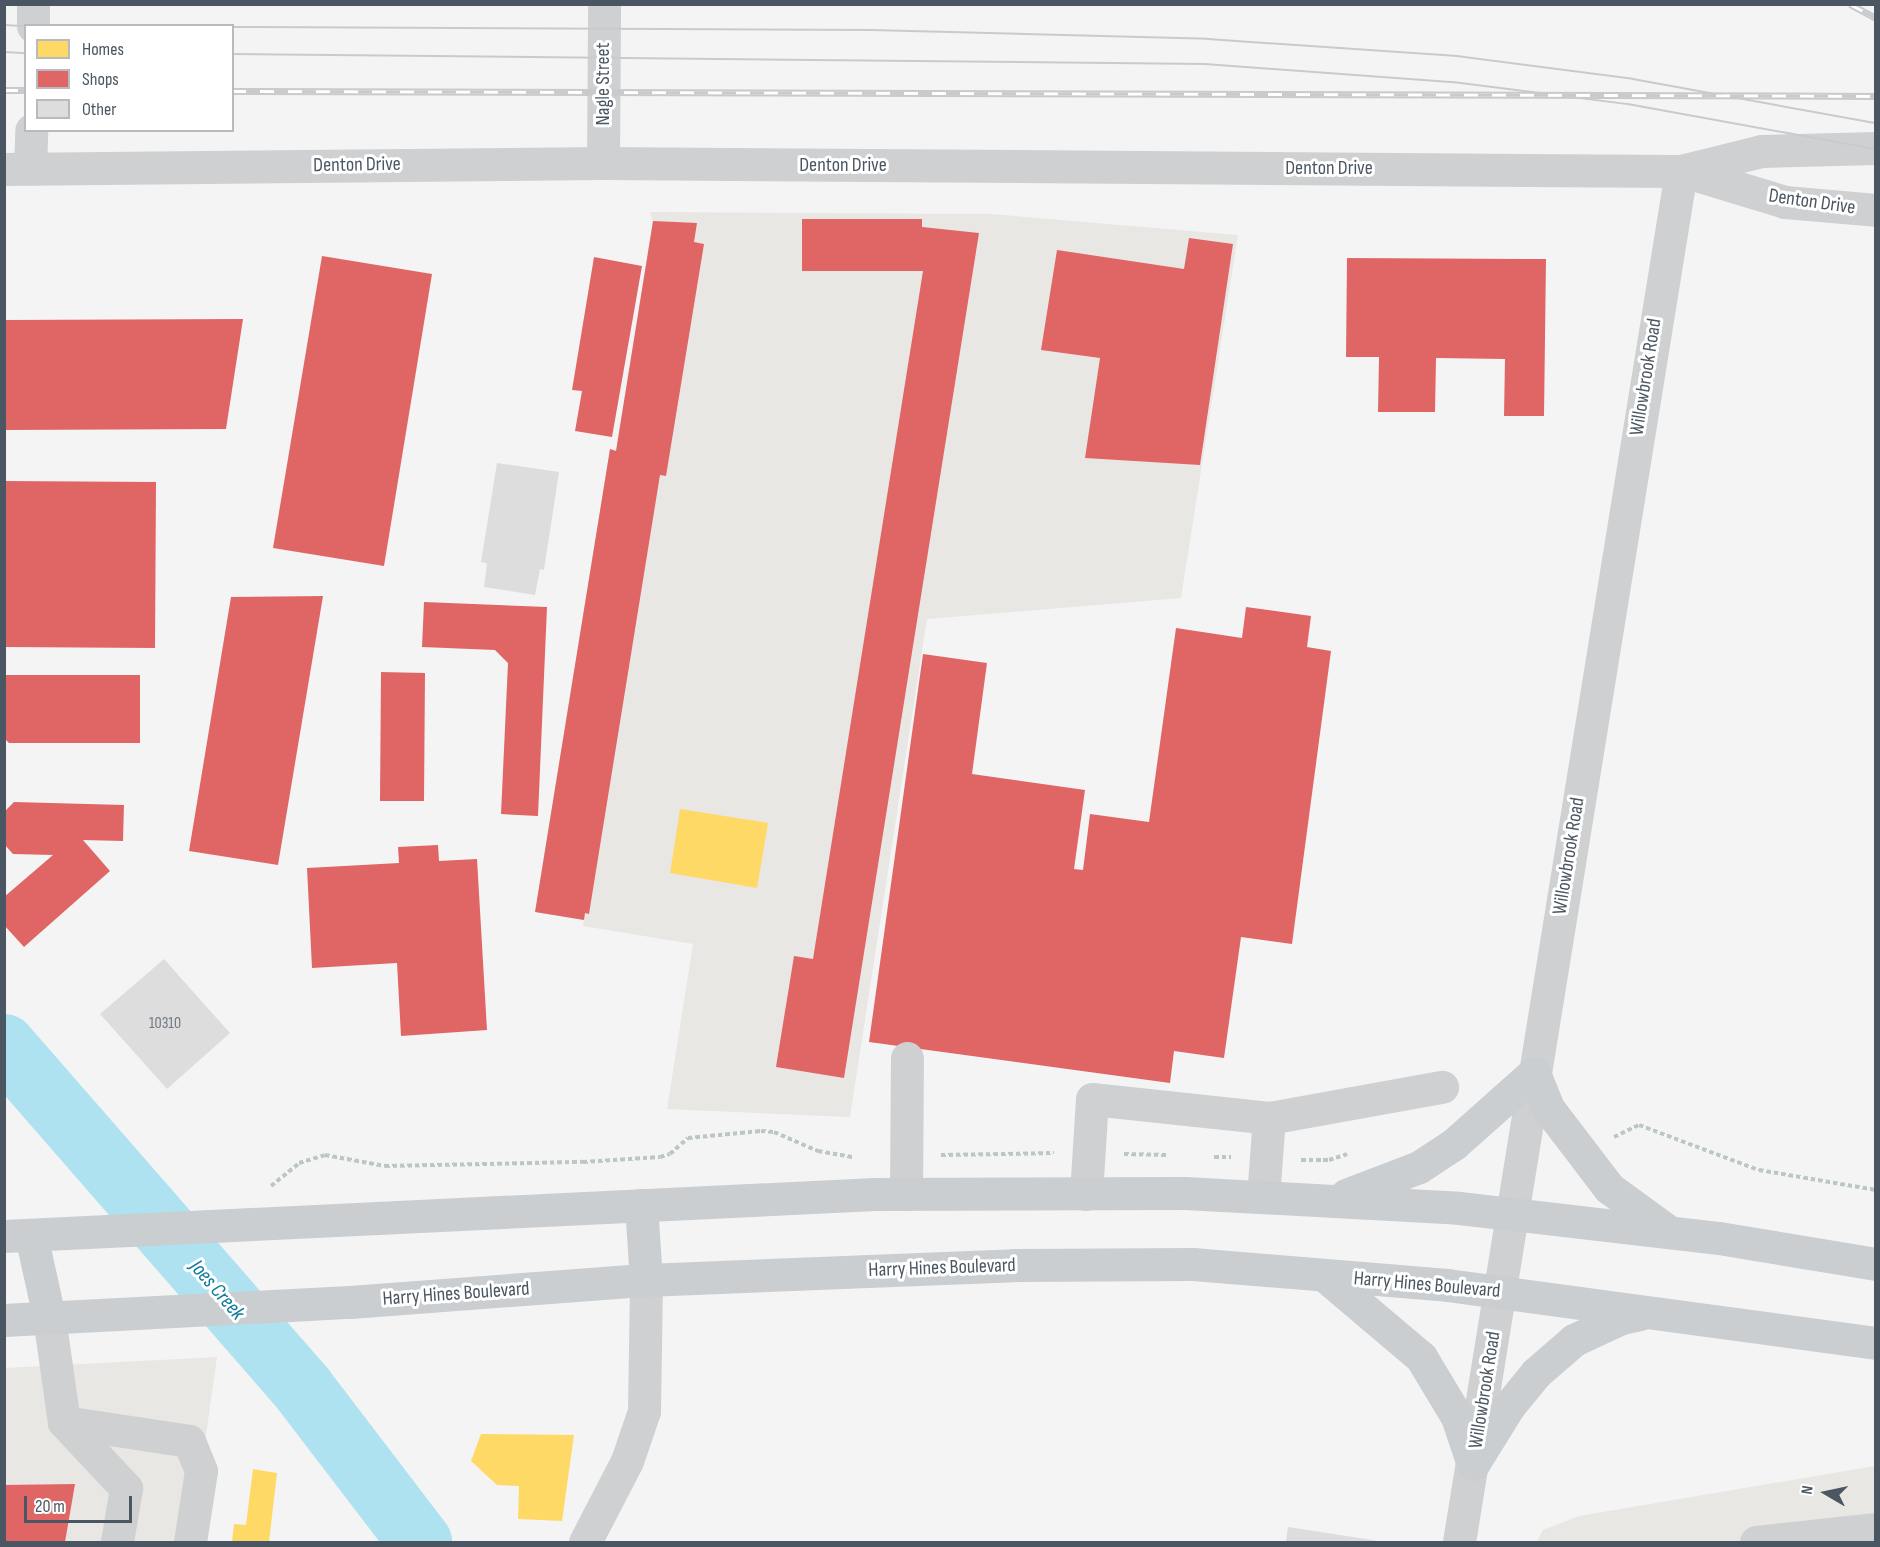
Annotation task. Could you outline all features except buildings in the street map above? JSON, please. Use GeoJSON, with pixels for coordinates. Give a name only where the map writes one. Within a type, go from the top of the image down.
{"type":"FeatureCollection","features":[{"type":"Feature","properties":{"kind":"main road"},"geometry":{"type":"LineString","coordinates":[[1333,1199],[1419,1167],[1463,1137],[1534,1073],[1548,1108],[1609,1188],[1638,1213],[1672,1233]]}},
{"type":"Feature","properties":{"kind":"main road"},"geometry":{"type":"LineString","coordinates":[[50,1317],[30,1234],[906,1194],[1086,1194],[1333,1199],[1511,1215],[1672,1233],[1875,1264]]}},
{"type":"Feature","properties":{"kind":"main road"},"geometry":{"type":"LineString","coordinates":[[641,1205],[646,1280]]}},
{"type":"Feature","properties":{"kind":"main road","name":"Harry Hines Boulevard"},"geometry":{"type":"LineString","coordinates":[[4,1320],[350,1302],[646,1280],[1014,1265],[1182,1264],[1500,1291],[1875,1343]]}},
{"type":"Feature","properties":{"kind":"main road"},"geometry":{"type":"LineString","coordinates":[[1325,1276],[1421,1357],[1457,1417],[1473,1464]]}},
{"type":"Feature","properties":{"kind":"main road"},"geometry":{"type":"LineString","coordinates":[[1473,1464],[1509,1406],[1536,1373],[1574,1340],[1621,1318],[1650,1312]]}},
{"type":"Feature","properties":{"kind":"street"},"geometry":{"type":"LineString","coordinates":[[33,4],[33,24]]}},
{"type":"Feature","properties":{"kind":"street","name":"Nagle Street"},"geometry":{"type":"LineString","coordinates":[[603,163],[604,4]]}},
{"type":"Feature","properties":{"kind":"street"},"geometry":{"type":"LineString","coordinates":[[17,168],[30,132]]}},
{"type":"Feature","properties":{"kind":"street","name":"Denton Drive"},"geometry":{"type":"LineString","coordinates":[[17,168],[603,163],[1681,171],[1761,151],[1875,148]]}},
{"type":"Feature","properties":{"kind":"street","name":"Denton Drive"},"geometry":{"type":"LineString","coordinates":[[1681,171],[1785,202],[1875,210]]}},
{"type":"Feature","properties":{"kind":"street","name":"Willowbrook Road"},"geometry":{"type":"LineString","coordinates":[[1459,1542],[1681,171]]}},
{"type":"Feature","properties":{"kind":"street"},"geometry":{"type":"LineString","coordinates":[[906,1194],[904,1156],[907,1058]]}},
{"type":"Feature","properties":{"kind":"street"},"geometry":{"type":"LineString","coordinates":[[1086,1194],[1092,1099],[1269,1118],[1442,1087]]}},
{"type":"Feature","properties":{"kind":"street"},"geometry":{"type":"LineString","coordinates":[[1263,1197],[1269,1118]]}},
{"type":"Feature","properties":{"kind":"street"},"geometry":{"type":"LineString","coordinates":[[585,1542],[627,1461],[644,1411],[646,1280]]}},
{"type":"Feature","properties":{"kind":"street"},"geometry":{"type":"LineString","coordinates":[[50,1317],[64,1422],[126,1488],[117,1542]]}},
{"type":"Feature","properties":{"kind":"street"},"geometry":{"type":"LineString","coordinates":[[64,1422],[189,1441],[201,1471],[190,1542]]}},
{"type":"Feature","properties":{"kind":"street"},"geometry":{"type":"LineString","coordinates":[[1756,1542],[1875,1529]]}},
{"type":"Feature","properties":{"kind":"path"},"geometry":{"type":"LineString","coordinates":[[1604,1143],[1639,1125],[1759,1170],[1875,1190]]}},
{"type":"Feature","properties":{"kind":"path"},"geometry":{"type":"LineString","coordinates":[[264,1190],[299,1163],[325,1155],[385,1166],[583,1162],[660,1157],[670,1154],[688,1138],[730,1132],[774,1132],[835,1155],[1089,1153],[1172,1155]]}},
{"type":"Feature","properties":{"kind":"path"},"geometry":{"type":"LineString","coordinates":[[1207,1156],[1329,1160],[1353,1152]]}},
{"type":"Feature","properties":{"kind":"shaded area"},"geometry":{"type":"Polygon","coordinates":[[[650,212],[991,214],[1238,235],[1181,598],[927,619],[850,1117],[667,1109],[693,944],[583,926],[584,920],[535,912],[610,449],[616,450],[653,221],[650,212]]]}},
{"type":"Feature","properties":{"kind":"shaded area"},"geometry":{"type":"Polygon","coordinates":[[[217,1357],[191,1542],[5,1542],[5,1368],[217,1357]]]}},
{"type":"Feature","properties":{"kind":"shaded area"},"geometry":{"type":"Polygon","coordinates":[[[1875,1466],[1875,1542],[1537,1542],[1543,1530],[1579,1516],[1875,1466]]]}},
{"type":"Feature","properties":{"kind":"waterway","name":"Joes Creek"},"geometry":{"type":"LineString","coordinates":[[4,1046],[303,1389],[420,1542]]}},
{"type":"Feature","properties":{"kind":"tram line"},"geometry":{"type":"LineString","coordinates":[[4,25],[24,26]]}},
{"type":"Feature","properties":{"kind":"tram line"},"geometry":{"type":"LineString","coordinates":[[234,27],[871,30],[1208,39],[1457,56],[1633,79],[1876,123]]}},
{"type":"Feature","properties":{"kind":"tram line"},"geometry":{"type":"LineString","coordinates":[[4,52],[24,53]]}},
{"type":"Feature","properties":{"kind":"tram line"},"geometry":{"type":"LineString","coordinates":[[234,54],[1205,64],[1453,82],[1628,104],[1876,149]]}},
{"type":"Feature","properties":{"kind":"railway"},"geometry":{"type":"LineString","coordinates":[[1850,4],[1876,18]]}},
{"type":"Feature","properties":{"kind":"railway"},"geometry":{"type":"LineString","coordinates":[[4,90],[24,90]]}},
{"type":"Feature","properties":{"kind":"railway"},"geometry":{"type":"LineString","coordinates":[[234,91],[1876,96]]}}]}
